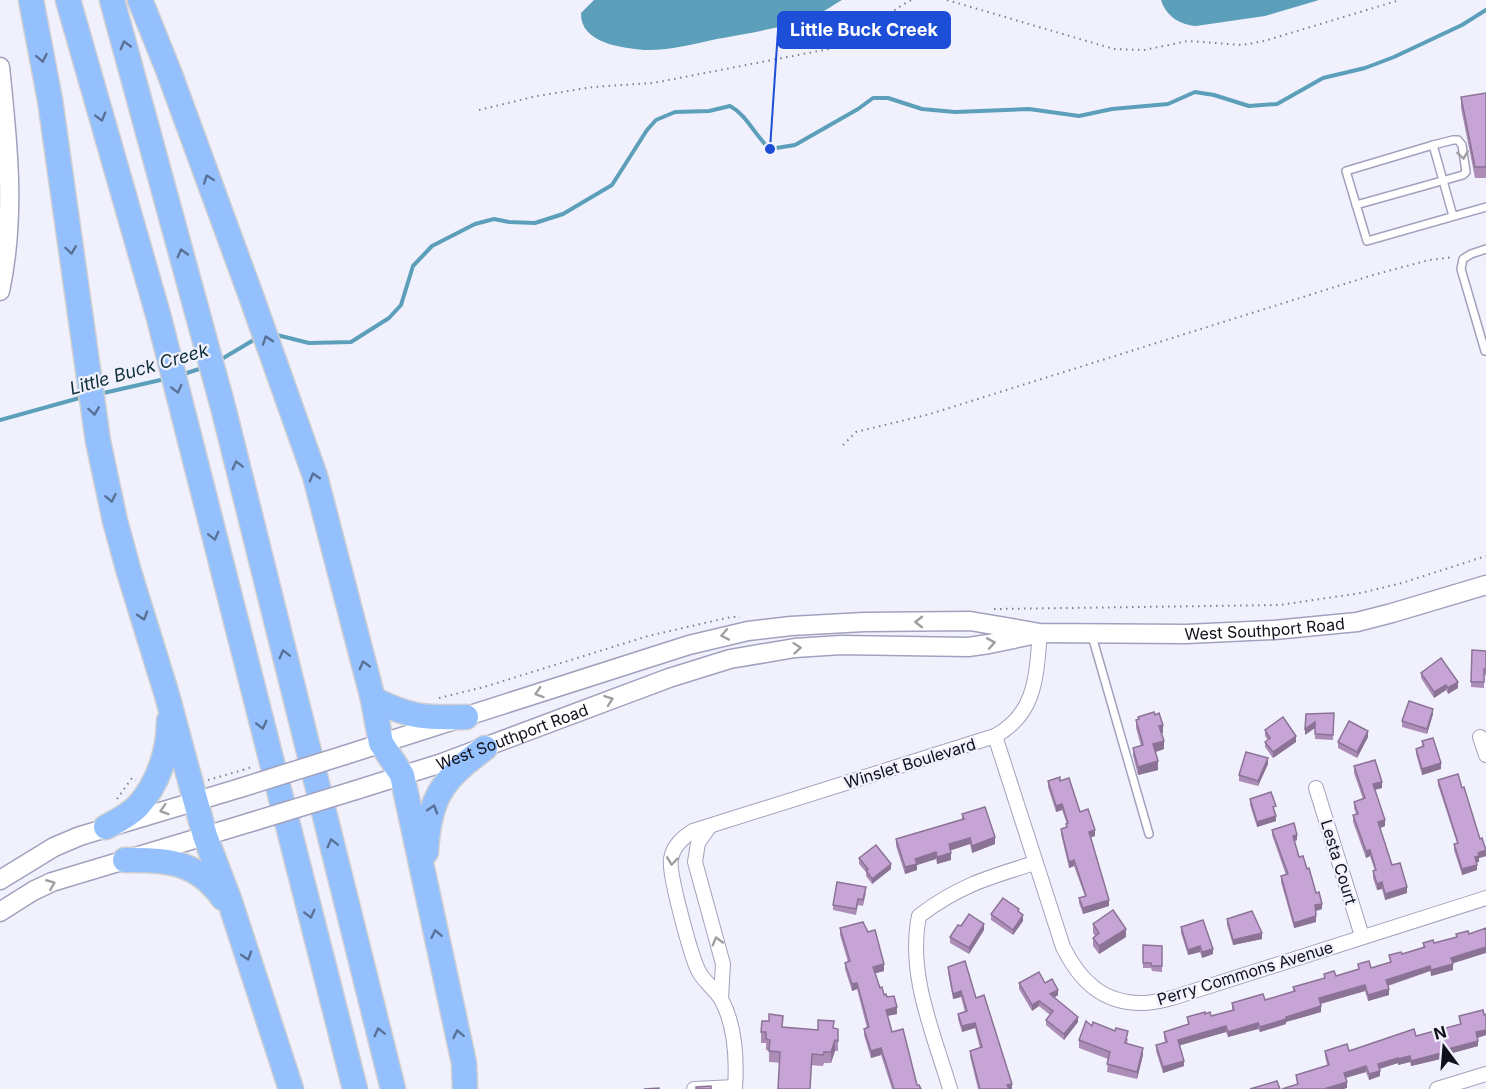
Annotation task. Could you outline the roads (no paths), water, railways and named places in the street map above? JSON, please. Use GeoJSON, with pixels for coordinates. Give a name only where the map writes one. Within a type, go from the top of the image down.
{"type":"FeatureCollection","features":[{"type":"Feature","properties":{"kind":"highway"},"geometry":{"type":"LineString","coordinates":[[31,0],[50,100],[98,441],[129,572],[197,792],[205,836],[291,1089]]}},
{"type":"Feature","properties":{"kind":"highway"},"geometry":{"type":"LineString","coordinates":[[68,0],[159,318],[355,1089]]}},
{"type":"Feature","properties":{"kind":"highway"},"geometry":{"type":"LineString","coordinates":[[112,0],[223,407],[393,1089]]}},
{"type":"Feature","properties":{"kind":"highway"},"geometry":{"type":"LineString","coordinates":[[140,0],[169,72],[315,476],[373,699],[381,743],[402,775],[464,1063],[465,1089]]}},
{"type":"Feature","properties":{"kind":"highway"},"geometry":{"type":"LineString","coordinates":[[106,827],[125,817],[137,807],[155,780],[167,744],[169,725],[167,695]]}},
{"type":"Feature","properties":{"kind":"highway"},"geometry":{"type":"LineString","coordinates":[[373,699],[400,712],[424,717],[466,717]]}},
{"type":"Feature","properties":{"kind":"highway"},"geometry":{"type":"LineString","coordinates":[[426,888],[427,833],[438,793],[456,771],[485,748]]}},
{"type":"Feature","properties":{"kind":"highway"},"geometry":{"type":"LineString","coordinates":[[125,860],[164,861],[190,868],[215,887],[235,920]]}},
{"type":"Feature","properties":{"kind":"main road"},"geometry":{"type":"LineString","coordinates":[[0,67],[10,180],[9,228],[0,291]]}},
{"type":"Feature","properties":{"kind":"main road","name":"West Southport Road"},"geometry":{"type":"LineString","coordinates":[[0,880],[54,847],[197,792],[240,788],[689,645],[748,631],[864,622],[970,621],[1040,633],[1234,633],[1337,624],[1392,613],[1486,585]]}},
{"type":"Feature","properties":{"kind":"main road","name":"West Southport Road"},"geometry":{"type":"LineString","coordinates":[[0,912],[52,882],[485,748],[669,678],[730,659],[785,649],[841,645],[968,646],[1040,633]]}},
{"type":"Feature","properties":{"kind":"street","name":"Winslet Boulevard"},"geometry":{"type":"LineString","coordinates":[[735,1088],[737,1057],[732,1030],[721,999],[698,972],[670,867],[674,849],[693,831],[995,736],[1006,730],[1024,710],[1031,694],[1035,680],[1040,633]]}},
{"type":"Feature","properties":{"kind":"street","name":"Perry Commons Avenue"},"geometry":{"type":"LineString","coordinates":[[995,736],[1063,946],[1071,963],[1082,978],[1099,992],[1119,1001],[1145,1004],[1172,998],[1486,898]]}},
{"type":"Feature","properties":{"kind":"street"},"geometry":{"type":"LineString","coordinates":[[1480,736],[1486,755]]}},
{"type":"Feature","properties":{"kind":"street","name":"Lesta Court"},"geometry":{"type":"LineString","coordinates":[[1316,788],[1362,936]]}},
{"type":"Feature","properties":{"kind":"street","name":"Winslet Boulevard"},"geometry":{"type":"LineString","coordinates":[[711,825],[698,843],[695,862],[723,964],[721,999]]}},
{"type":"Feature","properties":{"kind":"street"},"geometry":{"type":"LineString","coordinates":[[950,1089],[918,979],[916,934],[920,916],[951,893],[974,882],[1035,862]]}},
{"type":"Feature","properties":{"kind":"street"},"geometry":{"type":"LineString","coordinates":[[1437,1089],[1486,1074]]}},
{"type":"Feature","properties":{"kind":"street"},"geometry":{"type":"LineString","coordinates":[[694,1089],[735,1088]]}},
{"type":"Feature","properties":{"kind":"lane"},"geometry":{"type":"LineString","coordinates":[[1356,205],[1458,178],[1466,172],[1462,145],[1458,140],[1346,171],[1356,205],[1367,242],[1486,207]]}},
{"type":"Feature","properties":{"kind":"lane"},"geometry":{"type":"LineString","coordinates":[[1433,146],[1453,216]]}},
{"type":"Feature","properties":{"kind":"lane"},"geometry":{"type":"LineString","coordinates":[[1485,351],[1461,269],[1463,259],[1486,249]]}},
{"type":"Feature","properties":{"kind":"lane"},"geometry":{"type":"LineString","coordinates":[[1091,634],[1149,834]]}},
{"type":"Feature","properties":{"kind":"water"},"geometry":{"type":"Polygon","coordinates":[[[594,0],[842,0],[818,14],[790,24],[681,47],[653,50],[614,45],[594,37],[582,23],[581,13],[594,0]]]}},
{"type":"Feature","properties":{"kind":"water"},"geometry":{"type":"Polygon","coordinates":[[[1161,0],[1319,0],[1265,16],[1196,26],[1174,19],[1166,11],[1161,0]]]}},
{"type":"Feature","properties":{"kind":"waterway","name":"Little Buck Creek"},"geometry":{"type":"LineString","coordinates":[[273,334],[309,343],[351,342],[389,318],[401,305],[413,266],[432,246],[475,224],[494,219],[535,223],[563,214],[612,185],[647,130],[656,120],[675,112],[709,111],[730,106],[741,115],[770,149],[795,145],[873,98],[888,98],[922,109],[955,112],[1029,109],[1079,116],[1112,109],[1168,104],[1195,92],[1214,95],[1249,106],[1277,104],[1323,78],[1365,68],[1394,57],[1462,25],[1486,10]]}},
{"type":"Feature","properties":{"kind":"waterway","name":"Little Buck Creek"},"geometry":{"type":"LineString","coordinates":[[220,360],[257,338]]}},
{"type":"Feature","properties":{"kind":"waterway","name":"Little Buck Creek"},"geometry":{"type":"LineString","coordinates":[[181,375],[205,367]]}},
{"type":"Feature","properties":{"kind":"waterway","name":"Little Buck Creek"},"geometry":{"type":"LineString","coordinates":[[99,394],[165,379]]}},
{"type":"Feature","properties":{"kind":"waterway","name":"Little Buck Creek"},"geometry":{"type":"LineString","coordinates":[[0,420],[83,397]]}},
{"type":"Feature","properties":{"kind":"place","name":"Little Buck Creek"},"geometry":{"type":"Point","coordinates":[770,149]}}]}
